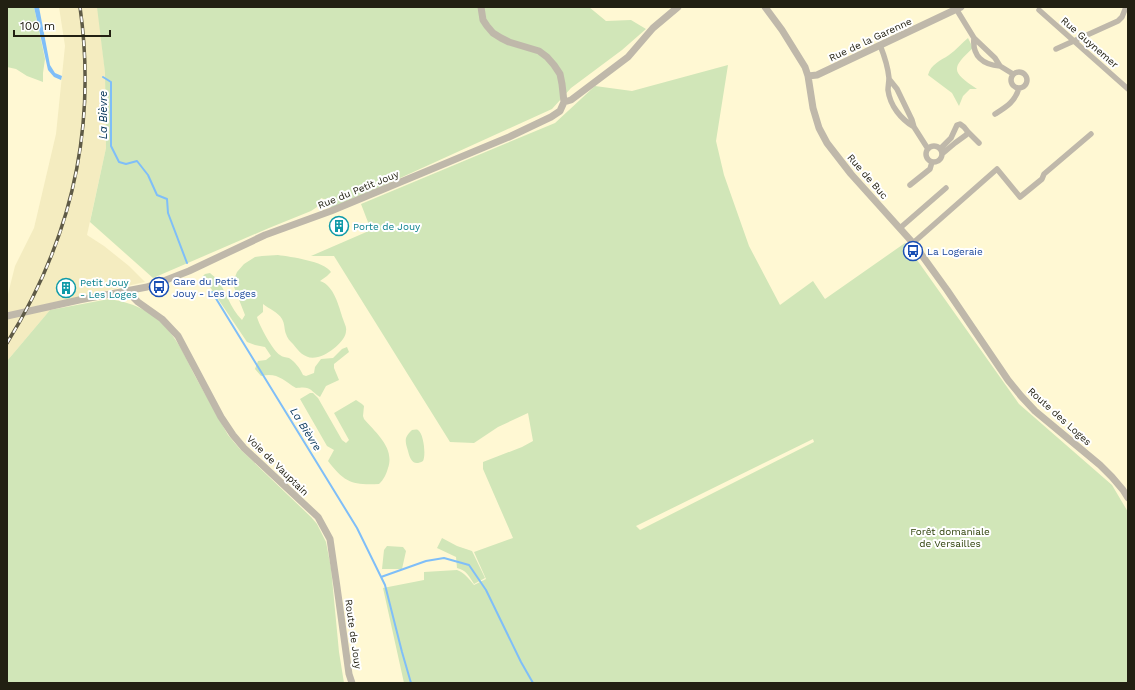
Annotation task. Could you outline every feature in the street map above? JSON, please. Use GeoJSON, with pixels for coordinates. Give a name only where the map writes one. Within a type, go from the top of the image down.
{"type":"FeatureCollection","features":[{"type":"Feature","properties":{"kind":"street"},"geometry":{"type":"LineString","coordinates":[[481,7],[483,20],[493,33],[501,38],[539,51],[548,57],[560,74],[564,102]]}},
{"type":"Feature","properties":{"kind":"street","name":"Rue du Petit Jouy"},"geometry":{"type":"LineString","coordinates":[[7,316],[147,287],[189,271],[265,235],[331,211],[509,137],[551,117],[560,111],[564,102],[571,100],[628,57],[654,28],[678,7]]}},
{"type":"Feature","properties":{"kind":"street","name":"Rue de Buc"},"geometry":{"type":"LineString","coordinates":[[765,7],[805,66],[813,108],[827,143],[851,174],[913,243],[984,344]]}},
{"type":"Feature","properties":{"kind":"street"},"geometry":{"type":"LineString","coordinates":[[1056,49],[1118,21],[1122,17],[1126,7]]}},
{"type":"Feature","properties":{"kind":"street"},"geometry":{"type":"LineString","coordinates":[[957,8],[974,38],[995,58],[1000,66]]}},
{"type":"Feature","properties":{"kind":"street","name":"Rue de la Garenne"},"geometry":{"type":"LineString","coordinates":[[808,76],[817,75],[957,8]]}},
{"type":"Feature","properties":{"kind":"street","name":"Rue Guynemer"},"geometry":{"type":"LineString","coordinates":[[1039,10],[1128,88]]}},
{"type":"Feature","properties":{"kind":"street"},"geometry":{"type":"LineString","coordinates":[[974,38],[973,46],[983,61],[991,65],[1000,66],[1013,74],[1021,72],[1027,76],[1028,82],[1022,88],[1014,86],[1011,79],[1013,74]]}},
{"type":"Feature","properties":{"kind":"street"},"geometry":{"type":"LineString","coordinates":[[880,45],[889,79],[888,89],[890,101],[898,114],[907,123],[914,127]]}},
{"type":"Feature","properties":{"kind":"street"},"geometry":{"type":"LineString","coordinates":[[889,79],[897,89],[914,127],[928,149]]}},
{"type":"Feature","properties":{"kind":"street"},"geometry":{"type":"LineString","coordinates":[[995,114],[1010,105],[1019,88]]}},
{"type":"Feature","properties":{"kind":"street"},"geometry":{"type":"LineString","coordinates":[[941,151],[933,146],[928,149],[926,153],[927,158],[932,162],[939,161],[941,159],[941,151],[951,138],[957,125],[960,124],[979,143]]}},
{"type":"Feature","properties":{"kind":"street"},"geometry":{"type":"LineString","coordinates":[[941,151],[966,135],[968,132]]}},
{"type":"Feature","properties":{"kind":"street"},"geometry":{"type":"LineString","coordinates":[[913,243],[997,169],[1020,197],[1042,179],[1044,174],[1091,134]]}},
{"type":"Feature","properties":{"kind":"street"},"geometry":{"type":"LineString","coordinates":[[910,185],[930,169],[932,162]]}},
{"type":"Feature","properties":{"kind":"street"},"geometry":{"type":"LineString","coordinates":[[900,228],[946,188]]}},
{"type":"Feature","properties":{"kind":"street","name":"Voie de Vauptain"},"geometry":{"type":"LineString","coordinates":[[129,291],[138,302],[162,319],[178,336],[221,417],[244,448],[318,517],[330,539],[337,587]]}},
{"type":"Feature","properties":{"kind":"street","name":"Route des Loges"},"geometry":{"type":"LineString","coordinates":[[984,344],[1008,380],[1021,396],[1035,410],[1104,469],[1128,498]]}},
{"type":"Feature","properties":{"kind":"street","name":"Route de Jouy"},"geometry":{"type":"LineString","coordinates":[[337,587],[349,674],[352,683]]}},
{"type":"Feature","properties":{"kind":"shaded area"},"geometry":{"type":"Polygon","coordinates":[[[59,7],[98,8],[105,73],[106,148],[87,235],[104,246],[129,266],[145,282],[33,307],[50,310],[7,361],[7,298],[15,266],[34,228],[56,134],[65,46],[59,7]]]}},
{"type":"Feature","properties":{"kind":"green space"},"geometry":{"type":"Polygon","coordinates":[[[7,7],[34,7],[45,59],[43,82],[27,76],[16,69],[7,67],[7,7]]]}},
{"type":"Feature","properties":{"kind":"green space"},"geometry":{"type":"Polygon","coordinates":[[[97,7],[589,7],[606,21],[631,20],[646,29],[622,50],[571,88],[552,109],[332,209],[329,205],[329,201],[321,198],[317,207],[311,211],[153,278],[90,222],[106,148],[105,73],[97,7]]]}},
{"type":"Feature","properties":{"kind":"green space"},"geometry":{"type":"Polygon","coordinates":[[[968,38],[973,48],[960,61],[957,70],[963,78],[977,89],[970,89],[963,96],[959,106],[952,93],[928,75],[929,71],[934,65],[952,53],[968,38]]]}},
{"type":"Feature","properties":{"kind":"green space","name":"Forêt domaniale de Versailles"},"geometry":{"type":"Polygon","coordinates":[[[728,65],[716,141],[724,175],[749,246],[780,305],[813,281],[825,299],[905,243],[1019,404],[1112,485],[1128,512],[1128,683],[404,683],[383,588],[424,580],[424,572],[457,570],[465,574],[474,585],[486,579],[474,552],[513,538],[483,469],[483,462],[522,447],[533,441],[528,413],[498,427],[474,443],[450,442],[334,256],[311,256],[371,230],[361,204],[555,123],[595,86],[632,91],[728,65]],[[813,439],[636,526],[640,530],[814,442],[813,439]]]}},
{"type":"Feature","properties":{"kind":"green space"},"geometry":{"type":"Polygon","coordinates":[[[278,255],[315,262],[327,268],[331,272],[320,281],[329,287],[338,303],[346,330],[340,343],[327,354],[310,358],[301,353],[287,337],[282,319],[276,312],[263,304],[263,312],[257,317],[260,326],[277,353],[289,358],[295,363],[303,375],[306,376],[314,373],[315,367],[321,359],[333,358],[342,349],[347,347],[349,352],[334,364],[339,380],[326,386],[320,397],[308,388],[296,388],[276,376],[261,376],[255,369],[258,361],[266,360],[271,356],[265,347],[247,342],[202,277],[205,274],[210,273],[217,279],[234,310],[242,320],[245,315],[234,287],[237,272],[244,264],[255,257],[278,255]]]}},
{"type":"Feature","properties":{"kind":"green space"},"geometry":{"type":"Polygon","coordinates":[[[109,299],[125,302],[141,308],[161,323],[179,345],[228,435],[239,448],[317,524],[326,542],[331,568],[339,652],[344,683],[7,683],[7,361],[50,310],[109,299]]]}},
{"type":"Feature","properties":{"kind":"green space"},"geometry":{"type":"Polygon","coordinates":[[[310,393],[313,393],[318,398],[342,440],[346,443],[349,440],[334,413],[356,400],[364,406],[364,419],[379,435],[387,447],[389,454],[386,475],[379,484],[362,484],[350,481],[339,474],[328,461],[334,450],[327,446],[300,399],[310,393]]]}},
{"type":"Feature","properties":{"kind":"green space"},"geometry":{"type":"Polygon","coordinates":[[[412,430],[418,430],[423,440],[424,458],[420,463],[414,463],[412,461],[406,445],[406,438],[412,430]]]}},
{"type":"Feature","properties":{"kind":"green space"},"geometry":{"type":"Polygon","coordinates":[[[442,538],[457,546],[472,551],[485,578],[474,584],[465,572],[457,568],[456,557],[437,548],[442,538]]]}},
{"type":"Feature","properties":{"kind":"green space"},"geometry":{"type":"Polygon","coordinates":[[[387,546],[403,547],[406,551],[402,569],[382,569],[384,550],[387,546]]]}},
{"type":"Feature","properties":{"kind":"water"},"geometry":{"type":"Polygon","coordinates":[[[34,7],[39,7],[50,65],[55,73],[62,76],[61,80],[54,77],[48,70],[34,7]]]}},
{"type":"Feature","properties":{"kind":"waterway","name":"La Bièvre"},"geometry":{"type":"LineString","coordinates":[[103,77],[111,82],[111,146],[119,162],[126,164],[137,161],[148,175],[157,195],[167,199],[168,213],[187,263]]}},
{"type":"Feature","properties":{"kind":"waterway","name":"La Bièvre"},"geometry":{"type":"LineString","coordinates":[[212,292],[357,528],[385,585],[411,683]]}},
{"type":"Feature","properties":{"kind":"waterway","name":"La Bièvre"},"geometry":{"type":"LineString","coordinates":[[381,577],[426,561],[444,558],[469,565],[486,590],[521,662],[533,683]]}},
{"type":"Feature","properties":{"kind":"railway"},"geometry":{"type":"LineString","coordinates":[[7,343],[29,304],[48,264],[63,223],[74,181],[82,139],[85,96],[84,52],[80,7]]}},
{"type":"Feature","properties":{"kind":"place","name":"Porte de Jouy"},"geometry":{"type":"Point","coordinates":[339,226]}},
{"type":"Feature","properties":{"kind":"place","name":"La Logeraie"},"geometry":{"type":"Point","coordinates":[913,251]}},
{"type":"Feature","properties":{"kind":"place","name":"Gare du Petit Jouy - Les Loges"},"geometry":{"type":"Point","coordinates":[159,287]}},
{"type":"Feature","properties":{"kind":"place","name":"Petit Jouy - Les Loges"},"geometry":{"type":"Point","coordinates":[66,288]}}]}
